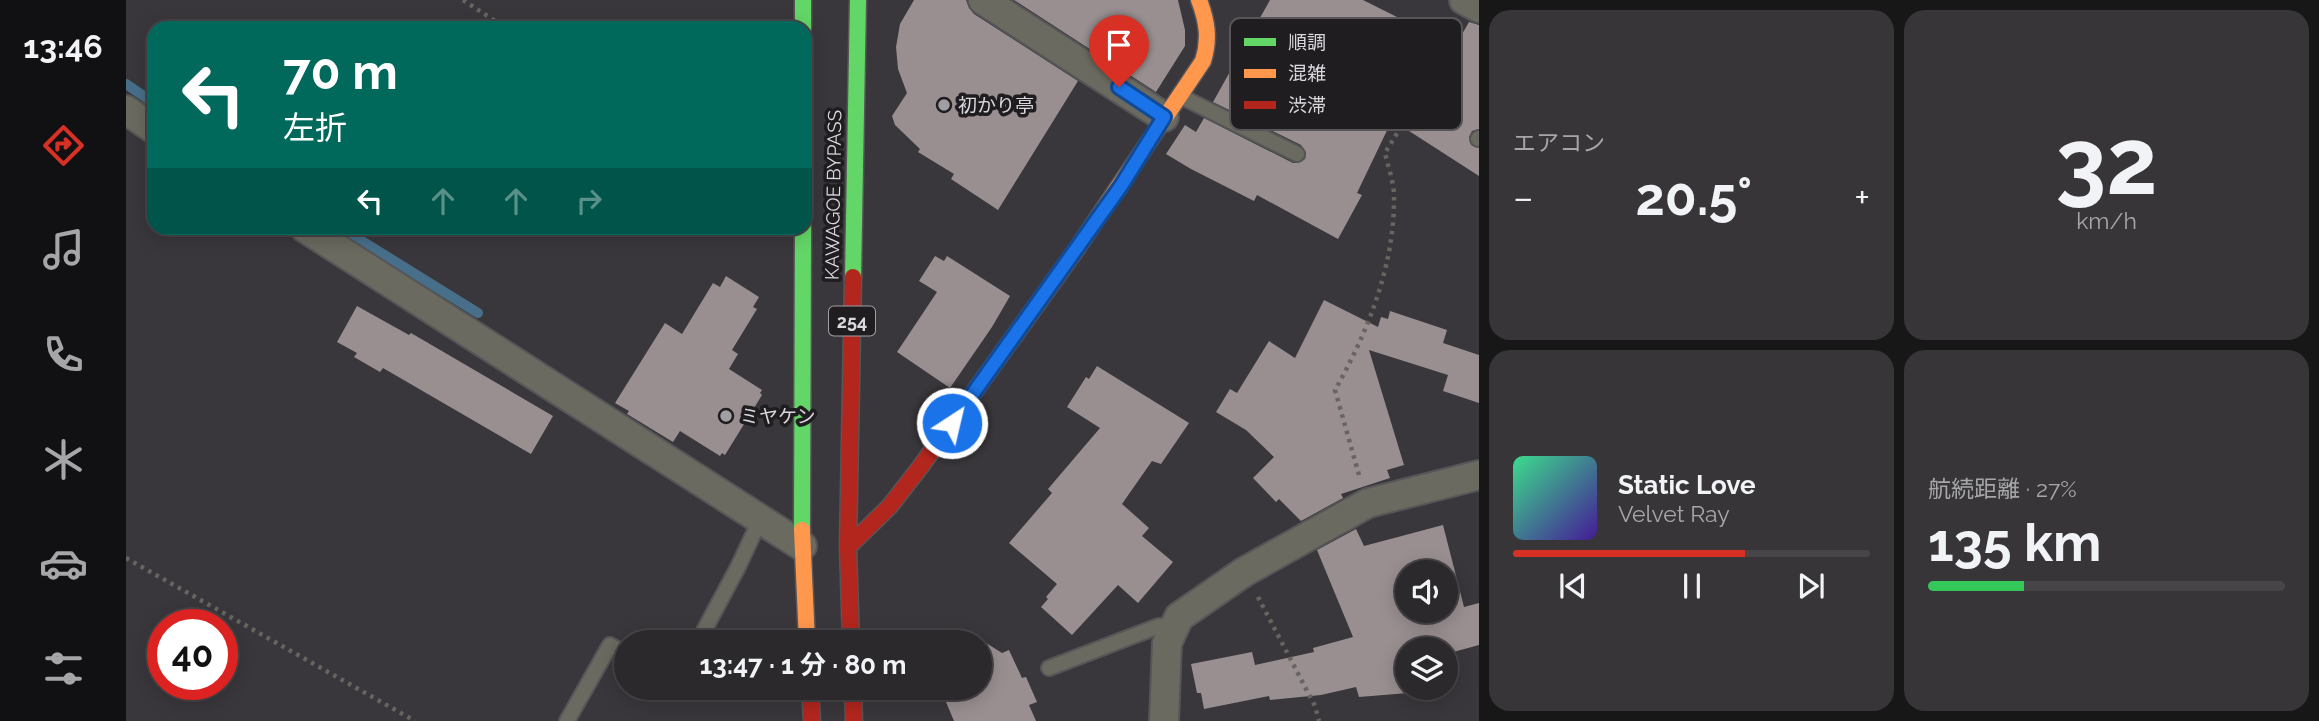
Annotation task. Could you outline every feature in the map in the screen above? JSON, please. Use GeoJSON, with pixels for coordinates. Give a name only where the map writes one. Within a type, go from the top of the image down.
{"type":"FeatureCollection","features":[{"type":"Feature","properties":{"kind":"main road"},"geometry":{"type":"LineString","coordinates":[[803,0],[803,21]]}},
{"type":"Feature","properties":{"kind":"main road","name":"KAWAGOE BYPASS"},"geometry":{"type":"LineString","coordinates":[[851,630],[848,547],[858,0]]}},
{"type":"Feature","properties":{"kind":"main road"},"geometry":{"type":"LineString","coordinates":[[848,547],[890,506],[921,466],[1121,186],[1206,54],[1208,34],[1199,0]]}},
{"type":"Feature","properties":{"kind":"main road","name":"KAWAGOE BYPASS"},"geometry":{"type":"LineString","coordinates":[[803,235],[802,546],[806,630]]}},
{"type":"Feature","properties":{"kind":"main road"},"geometry":{"type":"LineString","coordinates":[[810,700],[811,721]]}},
{"type":"Feature","properties":{"kind":"main road"},"geometry":{"type":"LineString","coordinates":[[853,700],[854,721]]}},
{"type":"Feature","properties":{"kind":"street"},"geometry":{"type":"LineString","coordinates":[[983,0],[1172,106]]}},
{"type":"Feature","properties":{"kind":"street"},"geometry":{"type":"LineString","coordinates":[[126,110],[147,124]]}},
{"type":"Feature","properties":{"kind":"street"},"geometry":{"type":"LineString","coordinates":[[316,235],[802,546]]}},
{"type":"Feature","properties":{"kind":"street"},"geometry":{"type":"LineString","coordinates":[[1164,721],[1167,642],[1179,617],[1244,572],[1367,503],[1479,475]]}},
{"type":"Feature","properties":{"kind":"lane"},"geometry":{"type":"LineString","coordinates":[[1172,106],[1230,128]]}},
{"type":"Feature","properties":{"kind":"lane"},"geometry":{"type":"LineString","coordinates":[[1234,130],[1297,154]]}},
{"type":"Feature","properties":{"kind":"lane"},"geometry":{"type":"LineString","coordinates":[[704,630],[760,520]]}},
{"type":"Feature","properties":{"kind":"lane"},"geometry":{"type":"LineString","coordinates":[[1049,667],[1159,626],[1174,628]]}},
{"type":"Feature","properties":{"kind":"lane"},"geometry":{"type":"LineString","coordinates":[[567,721],[610,645],[614,647]]}},
{"type":"Feature","properties":{"kind":"path"},"geometry":{"type":"LineString","coordinates":[[463,0],[495,21]]}},
{"type":"Feature","properties":{"kind":"path"},"geometry":{"type":"LineString","coordinates":[[1462,21],[1471,4]]}},
{"type":"Feature","properties":{"kind":"path"},"geometry":{"type":"LineString","coordinates":[[1367,503],[1335,390],[1356,353],[1367,325],[1391,245],[1394,193],[1385,153],[1399,130]]}},
{"type":"Feature","properties":{"kind":"path"},"geometry":{"type":"LineString","coordinates":[[126,558],[415,721]]}},
{"type":"Feature","properties":{"kind":"path"},"geometry":{"type":"LineString","coordinates":[[1244,572],[1315,706],[1319,721]]}},
{"type":"Feature","properties":{"kind":"building","name":"初かり亭"},"geometry":{"type":"Polygon","coordinates":[[[914,0],[966,0],[974,14],[1078,81],[998,210],[951,179],[954,174],[918,152],[920,149],[895,125],[892,116],[907,93],[898,69],[896,47],[900,24],[914,0]]]}},
{"type":"Feature","properties":{"kind":"building"},"geometry":{"type":"Polygon","coordinates":[[[1014,0],[1178,0],[1185,30],[1185,46],[1156,92],[1014,0]]]}},
{"type":"Feature","properties":{"kind":"building"},"geometry":{"type":"Polygon","coordinates":[[[1270,0],[1363,0],[1399,18],[1260,18],[1270,0]]]}},
{"type":"Feature","properties":{"kind":"building"},"geometry":{"type":"Polygon","coordinates":[[[1469,22],[1479,25],[1479,129],[1472,131],[1469,137],[1471,145],[1479,148],[1479,176],[1408,130],[1462,130],[1462,34],[1469,22]]]}},
{"type":"Feature","properties":{"kind":"building"},"geometry":{"type":"Polygon","coordinates":[[[1230,72],[1230,110],[1213,102],[1230,72]]]}},
{"type":"Feature","properties":{"kind":"building"},"geometry":{"type":"Polygon","coordinates":[[[1204,118],[1293,163],[1305,159],[1306,153],[1301,145],[1270,130],[1387,130],[1357,193],[1362,195],[1338,239],[1257,195],[1254,201],[1166,154],[1185,125],[1196,132],[1204,118]]]}},
{"type":"Feature","properties":{"kind":"building"},"geometry":{"type":"Polygon","coordinates":[[[935,256],[944,261],[947,256],[1010,296],[950,388],[897,352],[937,292],[919,281],[935,256]]]}},
{"type":"Feature","properties":{"kind":"building"},"geometry":{"type":"Polygon","coordinates":[[[726,276],[759,297],[753,307],[757,309],[732,350],[738,354],[729,369],[762,390],[762,395],[725,455],[722,453],[720,456],[680,431],[673,442],[627,414],[629,411],[615,403],[665,323],[682,334],[713,283],[720,287],[726,276]]]}},
{"type":"Feature","properties":{"kind":"building"},"geometry":{"type":"Polygon","coordinates":[[[1324,300],[1378,327],[1381,317],[1388,319],[1390,311],[1447,330],[1443,343],[1479,355],[1479,403],[1443,391],[1448,375],[1369,350],[1404,465],[1387,470],[1390,478],[1341,494],[1343,498],[1301,521],[1279,499],[1276,502],[1253,478],[1274,457],[1246,430],[1216,412],[1230,389],[1237,393],[1269,341],[1295,358],[1324,300]]]}},
{"type":"Feature","properties":{"kind":"building"},"geometry":{"type":"Polygon","coordinates":[[[357,306],[409,335],[411,333],[553,416],[531,454],[383,368],[380,372],[354,357],[357,353],[337,342],[357,306]]]}},
{"type":"Feature","properties":{"kind":"building"},"geometry":{"type":"Polygon","coordinates":[[[1097,366],[1189,423],[1161,464],[1152,461],[1122,504],[1149,528],[1142,536],[1173,562],[1138,603],[1118,585],[1072,635],[1041,607],[1057,584],[1009,543],[1052,493],[1048,489],[1100,428],[1067,407],[1086,377],[1089,379],[1097,366]]]}},
{"type":"Feature","properties":{"kind":"building"},"geometry":{"type":"Polygon","coordinates":[[[1443,525],[1452,560],[1395,560],[1395,623],[1458,623],[1458,584],[1464,607],[1479,603],[1479,645],[1458,651],[1458,637],[1395,637],[1395,694],[1359,697],[1356,687],[1321,695],[1270,700],[1269,696],[1204,709],[1201,693],[1197,693],[1191,664],[1252,652],[1255,665],[1314,652],[1313,648],[1353,637],[1317,550],[1356,529],[1364,546],[1443,525]]]}},
{"type":"Feature","properties":{"kind":"building"},"geometry":{"type":"Polygon","coordinates":[[[992,647],[1002,653],[1009,650],[1022,678],[1026,677],[1037,702],[1029,705],[1036,721],[954,721],[945,700],[992,700],[992,647]]]}},
{"type":"Feature","properties":{"kind":"waterway"},"geometry":{"type":"LineString","coordinates":[[126,84],[147,98]]}},
{"type":"Feature","properties":{"kind":"waterway"},"geometry":{"type":"LineString","coordinates":[[352,235],[478,313]]}},
{"type":"Feature","properties":{"kind":"traffic: fast"},"geometry":{"type":"LineString","coordinates":[[803,0],[803,21]]}},
{"type":"Feature","properties":{"kind":"traffic: fast"},"geometry":{"type":"LineString","coordinates":[[853,277],[858,0]]}},
{"type":"Feature","properties":{"kind":"traffic: fast"},"geometry":{"type":"LineString","coordinates":[[802,530],[803,235]]}},
{"type":"Feature","properties":{"kind":"traffic: slow"},"geometry":{"type":"LineString","coordinates":[[1076,250],[1203,61],[1207,30],[1199,0]]}},
{"type":"Feature","properties":{"kind":"traffic: slow"},"geometry":{"type":"LineString","coordinates":[[802,530],[806,630]]}},
{"type":"Feature","properties":{"kind":"traffic: jam"},"geometry":{"type":"LineString","coordinates":[[848,547],[890,506],[921,466],[1076,250]]}},
{"type":"Feature","properties":{"kind":"traffic: jam"},"geometry":{"type":"LineString","coordinates":[[851,630],[848,547],[853,277]]}},
{"type":"Feature","properties":{"kind":"traffic: jam"},"geometry":{"type":"LineString","coordinates":[[811,700],[812,721]]}},
{"type":"Feature","properties":{"kind":"traffic: jam"},"geometry":{"type":"LineString","coordinates":[[853,700],[854,721]]}},
{"type":"Feature","properties":{"kind":"place","name":"初かり亭"},"geometry":{"type":"Point","coordinates":[944,105]}},
{"type":"Feature","properties":{"kind":"place","name":"ミヤケン"},"geometry":{"type":"Point","coordinates":[726,416]}},
{"type":"Feature","properties":{"kind":"route"},"geometry":{"type":"LineString","coordinates":[[952,423],[1121,186],[1164,117],[1119,87]]}}]}
